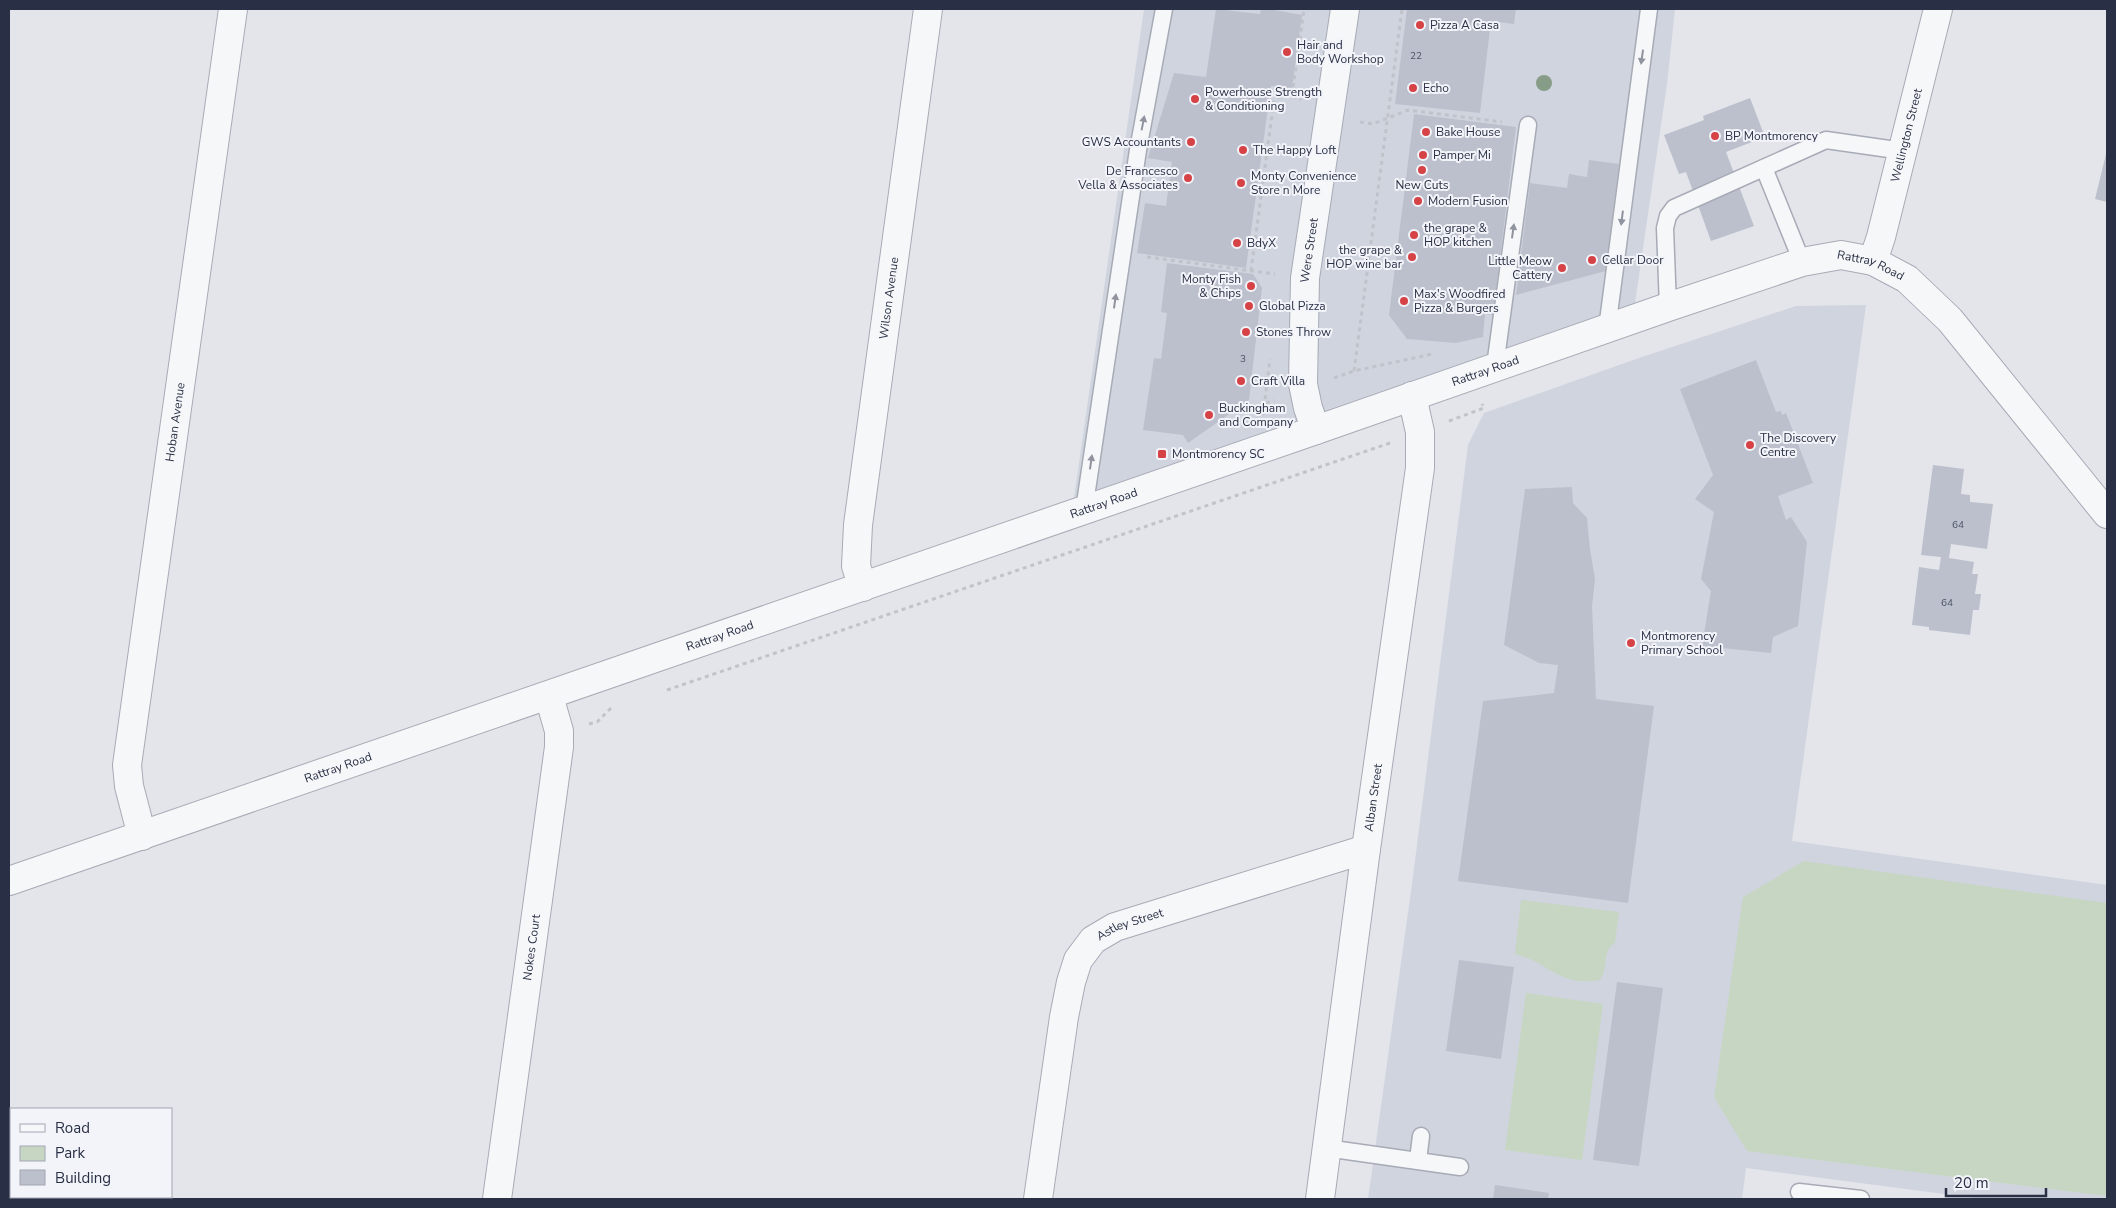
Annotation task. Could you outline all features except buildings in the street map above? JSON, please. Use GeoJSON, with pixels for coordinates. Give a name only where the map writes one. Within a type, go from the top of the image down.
{"type":"FeatureCollection","features":[{"type":"Feature","properties":{"kind":"street","name":"Hoban Avenue"},"geometry":{"type":"LineString","coordinates":[[142,836],[129,786],[126,765],[233,9]]}},
{"type":"Feature","properties":{"kind":"street","name":"Wilson Avenue"},"geometry":{"type":"LineString","coordinates":[[863,587],[856,566],[858,525],[928,9]]}},
{"type":"Feature","properties":{"kind":"street","name":"Were Street"},"geometry":{"type":"LineString","coordinates":[[1316,430],[1308,408],[1303,384],[1305,278],[1345,9]]}},
{"type":"Feature","properties":{"kind":"street","name":"Wellington Street"},"geometry":{"type":"LineString","coordinates":[[1873,261],[1882,237],[1938,9]]}},
{"type":"Feature","properties":{"kind":"street","name":"Rattray Road"},"geometry":{"type":"LineString","coordinates":[[9,881],[549,696],[1495,366],[1608,330],[1668,307],[1802,262],[1841,255],[1873,261],[1907,279],[1950,320],[2107,514]]}},
{"type":"Feature","properties":{"kind":"street","name":"Alban Street"},"geometry":{"type":"LineString","coordinates":[[1320,1199],[1366,849],[1420,468],[1420,432],[1412,396]]}},
{"type":"Feature","properties":{"kind":"street","name":"Nokes Court"},"geometry":{"type":"LineString","coordinates":[[497,1199],[559,747],[559,731],[549,696]]}},
{"type":"Feature","properties":{"kind":"street","name":"Astley Street"},"geometry":{"type":"LineString","coordinates":[[1038,1199],[1064,1017],[1071,982],[1078,960],[1093,940],[1115,927],[1366,849]]}},
{"type":"Feature","properties":{"kind":"lane"},"geometry":{"type":"LineString","coordinates":[[1084,510],[1138,150],[1164,9]]}},
{"type":"Feature","properties":{"kind":"lane"},"geometry":{"type":"LineString","coordinates":[[1608,330],[1649,9]]}},
{"type":"Feature","properties":{"kind":"lane"},"geometry":{"type":"LineString","coordinates":[[1495,366],[1528,125]]}},
{"type":"Feature","properties":{"kind":"lane"},"geometry":{"type":"LineString","coordinates":[[1668,307],[1665,228],[1668,216],[1674,208],[1826,140],[1903,151]]}},
{"type":"Feature","properties":{"kind":"lane"},"geometry":{"type":"LineString","coordinates":[[1764,168],[1802,262]]}},
{"type":"Feature","properties":{"kind":"lane"},"geometry":{"type":"LineString","coordinates":[[1418,1160],[1421,1136]]}},
{"type":"Feature","properties":{"kind":"lane"},"geometry":{"type":"LineString","coordinates":[[1326,1148],[1460,1167]]}},
{"type":"Feature","properties":{"kind":"lane"},"geometry":{"type":"LineString","coordinates":[[1799,1192],[1861,1199]]}},
{"type":"Feature","properties":{"kind":"path"},"geometry":{"type":"LineString","coordinates":[[1292,95],[1304,9]]}},
{"type":"Feature","properties":{"kind":"path"},"geometry":{"type":"LineString","coordinates":[[1354,371],[1402,9]]}},
{"type":"Feature","properties":{"kind":"path"},"geometry":{"type":"LineString","coordinates":[[1252,271],[1274,100],[1280,96],[1292,95],[1329,117],[1373,124],[1408,110],[1528,125]]}},
{"type":"Feature","properties":{"kind":"path"},"geometry":{"type":"LineString","coordinates":[[1122,254],[1305,278]]}},
{"type":"Feature","properties":{"kind":"shaded area"},"geometry":{"type":"Polygon","coordinates":[[[1144,9],[1675,9],[1667,84],[1635,303],[1074,498],[1144,9]]]}},
{"type":"Feature","properties":{"kind":"shaded area","name":"Montmorency Primary School"},"geometry":{"type":"Polygon","coordinates":[[[1866,305],[1792,841],[2107,885],[2107,1199],[1982,1199],[1746,1168],[1742,1199],[1368,1199],[1412,884],[1468,445],[1484,413],[1639,358],[1796,306],[1866,305]]]}},
{"type":"Feature","properties":{"kind":"green space"},"geometry":{"type":"Polygon","coordinates":[[[1804,861],[2107,903],[2107,1196],[1747,1151],[1714,1097],[1743,897],[1804,861]]]}},
{"type":"Feature","properties":{"kind":"green space"},"geometry":{"type":"Polygon","coordinates":[[[1521,900],[1619,912],[1615,943],[1608,950],[1603,975],[1600,980],[1574,980],[1564,977],[1515,954],[1521,900]]]}},
{"type":"Feature","properties":{"kind":"green space"},"geometry":{"type":"Polygon","coordinates":[[[1526,993],[1603,1004],[1582,1160],[1505,1150],[1526,993]]]}},
{"type":"Feature","properties":{"kind":"place","name":"Pizza A Casa"},"geometry":{"type":"Point","coordinates":[1420,25]}},
{"type":"Feature","properties":{"kind":"place","name":"Hair and Body Workshop"},"geometry":{"type":"Point","coordinates":[1287,52]}},
{"type":"Feature","properties":{"kind":"place","name":"Echo"},"geometry":{"type":"Point","coordinates":[1413,88]}},
{"type":"Feature","properties":{"kind":"place","name":"Powerhouse Strength & Conditioning"},"geometry":{"type":"Point","coordinates":[1195,99]}},
{"type":"Feature","properties":{"kind":"place","name":"Bake House"},"geometry":{"type":"Point","coordinates":[1426,132]}},
{"type":"Feature","properties":{"kind":"place","name":"BP Montmorency"},"geometry":{"type":"Point","coordinates":[1715,136]}},
{"type":"Feature","properties":{"kind":"place","name":"GWS Accountants"},"geometry":{"type":"Point","coordinates":[1191,142]}},
{"type":"Feature","properties":{"kind":"place","name":"The Happy Loft"},"geometry":{"type":"Point","coordinates":[1243,150]}},
{"type":"Feature","properties":{"kind":"place","name":"Pamper Mi"},"geometry":{"type":"Point","coordinates":[1423,155]}},
{"type":"Feature","properties":{"kind":"place","name":"New Cuts"},"geometry":{"type":"Point","coordinates":[1422,170]}},
{"type":"Feature","properties":{"kind":"place","name":"De Francesco Vella & Associates"},"geometry":{"type":"Point","coordinates":[1188,178]}},
{"type":"Feature","properties":{"kind":"place","name":"Monty Convenience Store n More"},"geometry":{"type":"Point","coordinates":[1241,183]}},
{"type":"Feature","properties":{"kind":"place","name":"Modern Fusion"},"geometry":{"type":"Point","coordinates":[1418,201]}},
{"type":"Feature","properties":{"kind":"place","name":"the grape & HOP kitchen"},"geometry":{"type":"Point","coordinates":[1414,235]}},
{"type":"Feature","properties":{"kind":"place","name":"BdyX"},"geometry":{"type":"Point","coordinates":[1237,243]}},
{"type":"Feature","properties":{"kind":"place","name":"the grape & HOP wine bar"},"geometry":{"type":"Point","coordinates":[1412,257]}},
{"type":"Feature","properties":{"kind":"place","name":"Cellar Door"},"geometry":{"type":"Point","coordinates":[1592,260]}},
{"type":"Feature","properties":{"kind":"place","name":"Little Meow Cattery"},"geometry":{"type":"Point","coordinates":[1562,268]}},
{"type":"Feature","properties":{"kind":"place","name":"Monty Fish & Chips"},"geometry":{"type":"Point","coordinates":[1251,286]}},
{"type":"Feature","properties":{"kind":"place","name":"Max's Woodfired Pizza & Burgers"},"geometry":{"type":"Point","coordinates":[1404,301]}},
{"type":"Feature","properties":{"kind":"place","name":"Global Pizza"},"geometry":{"type":"Point","coordinates":[1249,306]}},
{"type":"Feature","properties":{"kind":"place","name":"Stones Throw"},"geometry":{"type":"Point","coordinates":[1246,332]}},
{"type":"Feature","properties":{"kind":"place","name":"Craft Villa"},"geometry":{"type":"Point","coordinates":[1241,381]}},
{"type":"Feature","properties":{"kind":"place","name":"Buckingham and Company"},"geometry":{"type":"Point","coordinates":[1209,415]}},
{"type":"Feature","properties":{"kind":"place","name":"The Discovery Centre"},"geometry":{"type":"Point","coordinates":[1750,445]}},
{"type":"Feature","properties":{"kind":"place","name":"Montmorency SC"},"geometry":{"type":"Point","coordinates":[1162,454]}},
{"type":"Feature","properties":{"kind":"place","name":"Montmorency Primary School"},"geometry":{"type":"Point","coordinates":[1631,643]}}]}
